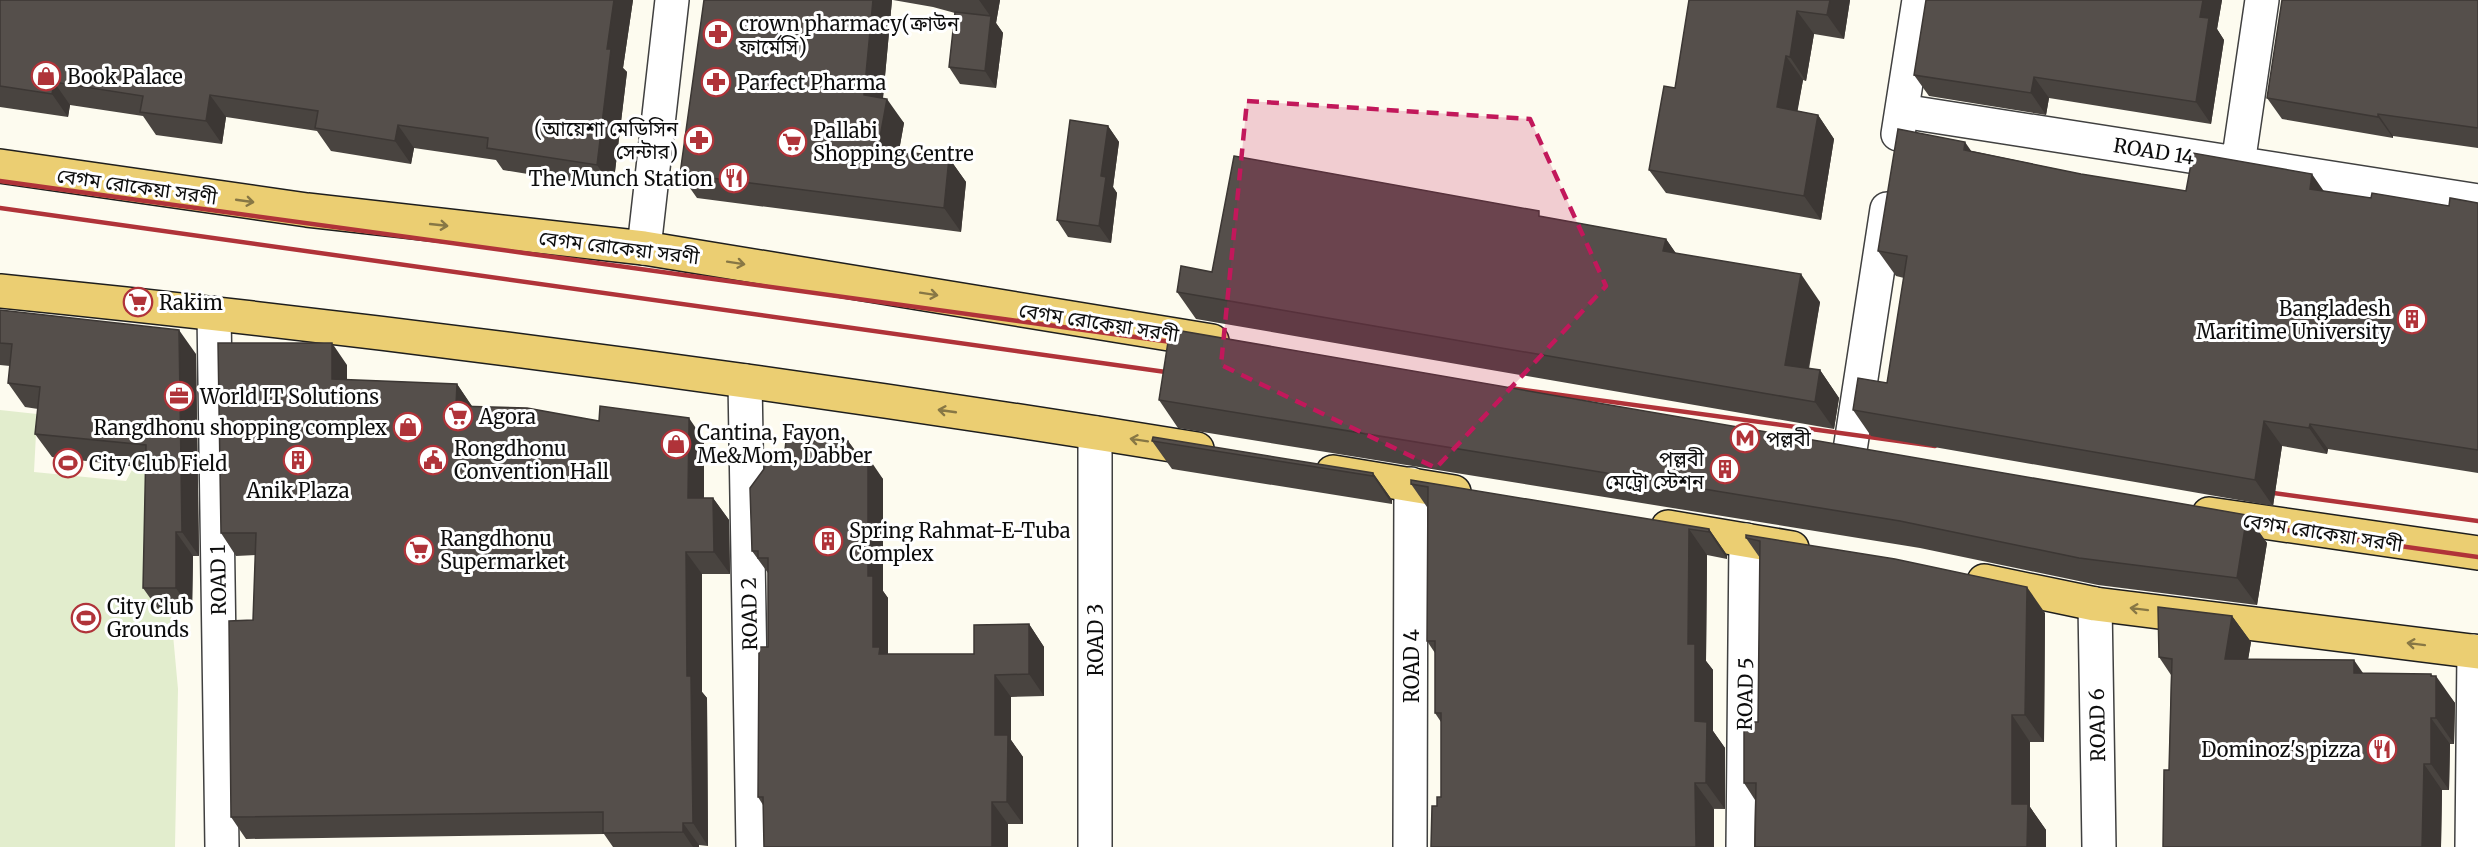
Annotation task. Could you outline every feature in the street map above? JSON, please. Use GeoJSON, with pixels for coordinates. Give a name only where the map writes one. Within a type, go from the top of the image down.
{"type":"FeatureCollection","features":[{"type":"Feature","properties":{"kind":"main road","name":"বেগম রোকেয়া সরণী"},"geometry":{"type":"LineString","coordinates":[[0,166],[308,210],[644,248],[1246,347]]}},
{"type":"Feature","properties":{"kind":"main road"},"geometry":{"type":"LineString","coordinates":[[0,291],[214,313],[745,381],[1224,454]]}},
{"type":"Feature","properties":{"kind":"main road"},"geometry":{"type":"LineString","coordinates":[[1815,444],[1885,457]]}},
{"type":"Feature","properties":{"kind":"main road"},"geometry":{"type":"LineString","coordinates":[[1306,467],[1480,496]]}},
{"type":"Feature","properties":{"kind":"main road","name":"বেগম রোকেয়া সরণী"},"geometry":{"type":"LineString","coordinates":[[2177,508],[2259,523],[2478,553]]}},
{"type":"Feature","properties":{"kind":"main road"},"geometry":{"type":"LineString","coordinates":[[1642,523],[1826,553]]}},
{"type":"Feature","properties":{"kind":"main road"},"geometry":{"type":"LineString","coordinates":[[1950,574],[2095,604],[2476,652]]}},
{"type":"Feature","properties":{"kind":"street"},"geometry":{"type":"LineString","coordinates":[[644,248],[672,0]]}},
{"type":"Feature","properties":{"kind":"street"},"geometry":{"type":"LineString","coordinates":[[1850,450],[1919,0]]}},
{"type":"Feature","properties":{"kind":"street"},"geometry":{"type":"LineString","coordinates":[[2238,164],[2262,0]]}},
{"type":"Feature","properties":{"kind":"street","name":"ROAD 14"},"geometry":{"type":"LineString","coordinates":[[1902,111],[2478,201]]}},
{"type":"Feature","properties":{"kind":"street","name":"ROAD 1"},"geometry":{"type":"LineString","coordinates":[[214,313],[222,847]]}},
{"type":"Feature","properties":{"kind":"street","name":"ROAD 2"},"geometry":{"type":"LineString","coordinates":[[745,381],[753,847]]}},
{"type":"Feature","properties":{"kind":"street","name":"ROAD 3"},"geometry":{"type":"LineString","coordinates":[[1095,433],[1095,847]]}},
{"type":"Feature","properties":{"kind":"street","name":"ROAD 4"},"geometry":{"type":"LineString","coordinates":[[1410,847],[1411,484]]}},
{"type":"Feature","properties":{"kind":"street","name":"ROAD 5"},"geometry":{"type":"LineString","coordinates":[[1743,847],[1746,540]]}},
{"type":"Feature","properties":{"kind":"street","name":"ROAD 6"},"geometry":{"type":"LineString","coordinates":[[2095,604],[2099,847]]}},
{"type":"Feature","properties":{"kind":"street"},"geometry":{"type":"LineString","coordinates":[[2472,847],[2476,652]]}},
{"type":"Feature","properties":{"kind":"highlighted area"},"geometry":{"type":"Polygon","coordinates":[[[1247,101],[1530,119],[1606,286],[1436,468],[1221,365],[1247,101]]]}},
{"type":"Feature","properties":{"kind":"green space","name":"City Club Grounds"},"geometry":{"type":"Polygon","coordinates":[[[0,410],[37,414],[34,472],[126,481],[139,457],[161,456],[165,548],[178,689],[175,847],[0,847],[0,410]]]}},
{"type":"Feature","properties":{"kind":"building"},"geometry":{"type":"Polygon","coordinates":[[[0,0],[614,0],[607,49],[611,49],[597,165],[487,148],[488,138],[398,125],[395,141],[315,128],[318,111],[210,95],[206,121],[140,112],[143,96],[54,82],[52,94],[0,86],[0,0]]]}},
{"type":"Feature","properties":{"kind":"building","name":"Pallabi Shopping Centre"},"geometry":{"type":"Polygon","coordinates":[[[704,0],[873,0],[864,95],[887,99],[878,148],[949,158],[944,208],[680,174],[704,0]]]}},
{"type":"Feature","properties":{"kind":"building"},"geometry":{"type":"Polygon","coordinates":[[[1689,0],[1830,0],[1827,15],[1797,11],[1790,57],[1786,56],[1777,107],[1818,115],[1804,196],[1649,170],[1664,86],[1675,88],[1689,0]]]}},
{"type":"Feature","properties":{"kind":"building"},"geometry":{"type":"Polygon","coordinates":[[[1926,0],[2203,0],[2200,17],[2209,18],[2196,102],[2034,77],[2031,93],[1914,75],[1926,0]]]}},
{"type":"Feature","properties":{"kind":"building"},"geometry":{"type":"Polygon","coordinates":[[[2282,0],[2478,0],[2478,128],[2378,114],[2378,117],[2267,98],[2282,0]]]}},
{"type":"Feature","properties":{"kind":"building"},"geometry":{"type":"Polygon","coordinates":[[[955,12],[991,16],[985,71],[949,67],[955,12]]]}},
{"type":"Feature","properties":{"kind":"building"},"geometry":{"type":"Polygon","coordinates":[[[1070,120],[1108,126],[1101,176],[1106,177],[1099,226],[1057,220],[1070,120]]]}},
{"type":"Feature","properties":{"kind":"building"},"geometry":{"type":"Polygon","coordinates":[[[1898,129],[1965,142],[1964,150],[2081,174],[2186,191],[2193,153],[2312,174],[2310,189],[2371,198],[2372,193],[2449,206],[2450,198],[2478,203],[2478,450],[2310,424],[2309,428],[2264,421],[2255,480],[1853,410],[1858,378],[1887,383],[1907,256],[1878,251],[1898,129]]]}},
{"type":"Feature","properties":{"kind":"building"},"geometry":{"type":"Polygon","coordinates":[[[1234,156],[1539,211],[1539,216],[1666,239],[1663,251],[1801,274],[1785,365],[1820,370],[1815,402],[1177,292],[1181,266],[1212,272],[1234,156]]]}},
{"type":"Feature","properties":{"kind":"building"},"geometry":{"type":"Polygon","coordinates":[[[0,310],[179,330],[182,532],[176,532],[176,588],[143,588],[146,445],[35,434],[40,387],[8,383],[12,344],[0,343],[0,310]]]}},
{"type":"Feature","properties":{"kind":"building"},"geometry":{"type":"Polygon","coordinates":[[[1170,329],[2247,515],[2237,578],[2079,558],[1900,521],[1159,400],[1170,329]]]}},
{"type":"Feature","properties":{"kind":"building"},"geometry":{"type":"Polygon","coordinates":[[[218,343],[332,343],[332,379],[457,384],[456,406],[527,408],[599,421],[600,406],[689,418],[688,498],[713,498],[714,552],[686,552],[687,676],[691,676],[693,823],[683,823],[683,832],[603,833],[603,812],[231,817],[229,621],[253,620],[256,533],[221,533],[218,343]]]}},
{"type":"Feature","properties":{"kind":"building"},"geometry":{"type":"Polygon","coordinates":[[[1153,437],[1373,473],[1373,476],[1152,441],[1153,437]]]}},
{"type":"Feature","properties":{"kind":"building"},"geometry":{"type":"Polygon","coordinates":[[[786,441],[848,441],[849,457],[868,457],[868,576],[873,576],[873,647],[880,647],[879,654],[974,654],[974,625],[1029,624],[1029,674],[995,675],[995,735],[1008,735],[1007,802],[992,802],[992,847],[764,847],[763,797],[758,797],[759,647],[768,647],[768,558],[758,558],[758,551],[752,551],[750,488],[764,469],[770,450],[785,450],[786,441]]]}},
{"type":"Feature","properties":{"kind":"building"},"geometry":{"type":"Polygon","coordinates":[[[1411,480],[1709,529],[1709,532],[1689,529],[1688,644],[1695,644],[1695,721],[1707,722],[1706,783],[1695,783],[1696,847],[1431,847],[1432,806],[1437,806],[1437,797],[1441,797],[1441,713],[1435,713],[1435,641],[1427,641],[1428,487],[1411,484],[1411,480]]]}},
{"type":"Feature","properties":{"kind":"building"},"geometry":{"type":"Polygon","coordinates":[[[1746,535],[1895,559],[2027,587],[2025,715],[2012,715],[2012,804],[2028,804],[2027,847],[1755,847],[1756,783],[1744,783],[1744,722],[1758,722],[1760,541],[1746,538],[1746,535]]]}},
{"type":"Feature","properties":{"kind":"building"},"geometry":{"type":"Polygon","coordinates":[[[2158,607],[2232,616],[2225,659],[2354,660],[2354,673],[2431,674],[2431,676],[2436,676],[2436,718],[2431,718],[2431,764],[2424,764],[2422,847],[2163,847],[2164,770],[2169,770],[2172,659],[2159,657],[2158,607]]]}},
{"type":"Feature","properties":{"kind":"railway"},"geometry":{"type":"LineString","coordinates":[[0,181],[1186,344]]}},
{"type":"Feature","properties":{"kind":"railway"},"geometry":{"type":"LineString","coordinates":[[0,208],[1180,374]]}},
{"type":"Feature","properties":{"kind":"railway"},"geometry":{"type":"LineString","coordinates":[[1510,388],[1935,446]]}},
{"type":"Feature","properties":{"kind":"railway"},"geometry":{"type":"LineString","coordinates":[[2259,491],[2478,521]]}},
{"type":"Feature","properties":{"kind":"railway"},"geometry":{"type":"LineString","coordinates":[[2237,523],[2478,557]]}},
{"type":"Feature","properties":{"kind":"place","name":"crown pharmacy(ক্রাউন ফার্মেসি)"},"geometry":{"type":"Point","coordinates":[718,34]}},
{"type":"Feature","properties":{"kind":"place","name":"Book Palace"},"geometry":{"type":"Point","coordinates":[46,76]}},
{"type":"Feature","properties":{"kind":"place","name":"Parfect Pharma"},"geometry":{"type":"Point","coordinates":[716,82]}},
{"type":"Feature","properties":{"kind":"place","name":"(আয়েশা মেডিসিন সেন্টার)"},"geometry":{"type":"Point","coordinates":[699,140]}},
{"type":"Feature","properties":{"kind":"place","name":"Pallabi Shopping Centre"},"geometry":{"type":"Point","coordinates":[792,142]}},
{"type":"Feature","properties":{"kind":"place","name":"The Munch Station"},"geometry":{"type":"Point","coordinates":[734,178]}},
{"type":"Feature","properties":{"kind":"place","name":"Rakim"},"geometry":{"type":"Point","coordinates":[138,302]}},
{"type":"Feature","properties":{"kind":"place","name":"Bangladesh Maritime University"},"geometry":{"type":"Point","coordinates":[2412,319]}},
{"type":"Feature","properties":{"kind":"place","name":"World IT Solutions"},"geometry":{"type":"Point","coordinates":[179,396]}},
{"type":"Feature","properties":{"kind":"place","name":"Agora"},"geometry":{"type":"Point","coordinates":[458,416]}},
{"type":"Feature","properties":{"kind":"place","name":"Rangdhonu shopping complex"},"geometry":{"type":"Point","coordinates":[408,427]}},
{"type":"Feature","properties":{"kind":"place","name":"পল্লবী"},"geometry":{"type":"Point","coordinates":[1745,438]}},
{"type":"Feature","properties":{"kind":"place","name":"Cantina, Fayon, Me&Mom, Dabber"},"geometry":{"type":"Point","coordinates":[676,444]}},
{"type":"Feature","properties":{"kind":"place","name":"Anik Plaza"},"geometry":{"type":"Point","coordinates":[298,460]}},
{"type":"Feature","properties":{"kind":"place","name":"Rongdhonu Convention Hall"},"geometry":{"type":"Point","coordinates":[433,460]}},
{"type":"Feature","properties":{"kind":"place","name":"City Club Field"},"geometry":{"type":"Point","coordinates":[68,463]}},
{"type":"Feature","properties":{"kind":"place","name":"পল্লবী মেট্রো স্টেশন"},"geometry":{"type":"Point","coordinates":[1725,469]}},
{"type":"Feature","properties":{"kind":"place","name":"Spring Rahmat-E-Tuba Complex"},"geometry":{"type":"Point","coordinates":[828,541]}},
{"type":"Feature","properties":{"kind":"place","name":"Rangdhonu Supermarket"},"geometry":{"type":"Point","coordinates":[419,550]}},
{"type":"Feature","properties":{"kind":"place","name":"City Club Grounds"},"geometry":{"type":"Point","coordinates":[86,618]}},
{"type":"Feature","properties":{"kind":"place","name":"Dominoz's pizza"},"geometry":{"type":"Point","coordinates":[2382,749]}}]}
